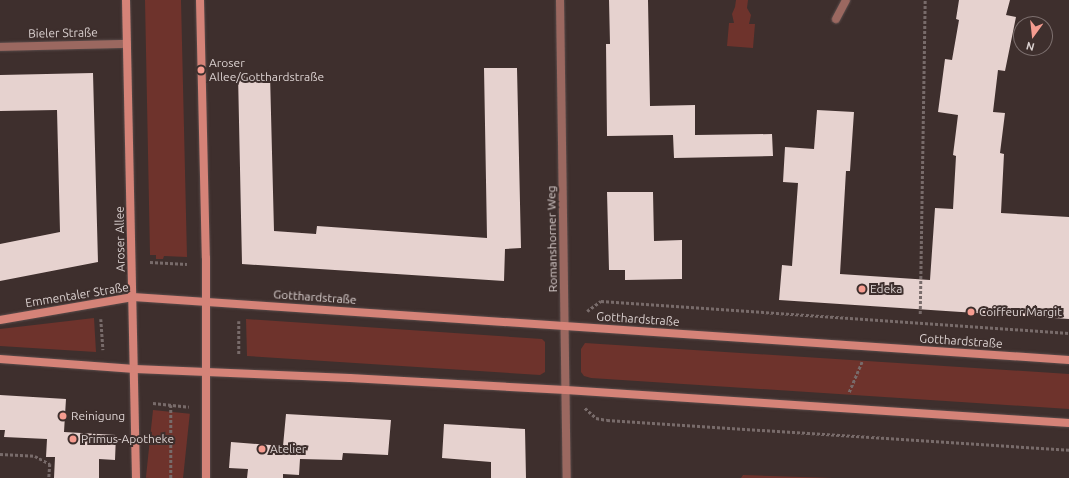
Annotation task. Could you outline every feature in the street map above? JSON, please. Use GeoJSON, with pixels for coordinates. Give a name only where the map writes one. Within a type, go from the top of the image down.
{"type":"FeatureCollection","features":[{"type":"Feature","properties":{"kind":"main road","name":"Aroser Allee"},"geometry":{"type":"LineString","coordinates":[[126,0],[135,369],[136,478]]}},
{"type":"Feature","properties":{"kind":"main road"},"geometry":{"type":"LineString","coordinates":[[200,0],[205,301],[206,478]]}},
{"type":"Feature","properties":{"kind":"main road","name":"Emmentaler Straße"},"geometry":{"type":"LineString","coordinates":[[0,320],[133,297],[205,301]]}},
{"type":"Feature","properties":{"kind":"main road","name":"Gotthardstraße"},"geometry":{"type":"LineString","coordinates":[[205,301],[1069,360]]}},
{"type":"Feature","properties":{"kind":"main road"},"geometry":{"type":"LineString","coordinates":[[0,359],[135,369],[205,371],[566,390],[1069,423]]}},
{"type":"Feature","properties":{"kind":"street","name":"Romanshorner Weg"},"geometry":{"type":"LineString","coordinates":[[560,0],[567,478]]}},
{"type":"Feature","properties":{"kind":"street"},"geometry":{"type":"LineString","coordinates":[[836,19],[846,0]]}},
{"type":"Feature","properties":{"kind":"street","name":"Bieler Straße"},"geometry":{"type":"LineString","coordinates":[[0,46],[127,44]]}},
{"type":"Feature","properties":{"kind":"path"},"geometry":{"type":"LineString","coordinates":[[920,314],[925,0]]}},
{"type":"Feature","properties":{"kind":"path"},"geometry":{"type":"LineString","coordinates":[[150,262],[187,264]]}},
{"type":"Feature","properties":{"kind":"path"},"geometry":{"type":"LineString","coordinates":[[565,326],[601,301],[1069,333]]}},
{"type":"Feature","properties":{"kind":"path"},"geometry":{"type":"LineString","coordinates":[[101,317],[103,352]]}},
{"type":"Feature","properties":{"kind":"path"},"geometry":{"type":"LineString","coordinates":[[238,319],[239,355]]}},
{"type":"Feature","properties":{"kind":"path"},"geometry":{"type":"LineString","coordinates":[[848,395],[863,360]]}},
{"type":"Feature","properties":{"kind":"path"},"geometry":{"type":"LineString","coordinates":[[566,390],[596,418],[608,420],[1069,450]]}},
{"type":"Feature","properties":{"kind":"path"},"geometry":{"type":"LineString","coordinates":[[153,403],[189,407]]}},
{"type":"Feature","properties":{"kind":"path"},"geometry":{"type":"LineString","coordinates":[[171,405],[171,478]]}},
{"type":"Feature","properties":{"kind":"path"},"geometry":{"type":"LineString","coordinates":[[0,454],[35,456],[50,464],[49,478]]}},
{"type":"Feature","properties":{"kind":"shaded area"},"geometry":{"type":"Polygon","coordinates":[[[145,0],[181,0],[187,257],[164,256],[163,259],[156,259],[156,255],[150,255],[145,0]]]}},
{"type":"Feature","properties":{"kind":"shaded area"},"geometry":{"type":"Polygon","coordinates":[[[736,0],[748,0],[747,8],[751,15],[749,24],[755,24],[753,48],[727,46],[729,23],[734,23],[732,14],[736,0]]]}},
{"type":"Feature","properties":{"kind":"shaded area"},"geometry":{"type":"Polygon","coordinates":[[[94,318],[96,352],[0,346],[0,329],[94,318]]]}},
{"type":"Feature","properties":{"kind":"shaded area"},"geometry":{"type":"Polygon","coordinates":[[[246,319],[542,339],[545,342],[545,372],[540,375],[247,356],[246,319]]]}},
{"type":"Feature","properties":{"kind":"shaded area"},"geometry":{"type":"Polygon","coordinates":[[[585,343],[1069,374],[1069,409],[591,378],[584,376],[581,372],[581,349],[585,343]]]}},
{"type":"Feature","properties":{"kind":"shaded area"},"geometry":{"type":"Polygon","coordinates":[[[153,410],[190,414],[183,478],[146,478],[153,410]]]}},
{"type":"Feature","properties":{"kind":"shaded area"},"geometry":{"type":"Polygon","coordinates":[[[743,475],[833,478],[741,478],[743,475]]]}},
{"type":"Feature","properties":{"kind":"building"},"geometry":{"type":"Polygon","coordinates":[[[609,0],[648,0],[650,106],[695,105],[695,135],[772,134],[773,156],[674,158],[673,135],[607,136],[606,44],[610,44],[609,0]]]}},
{"type":"Feature","properties":{"kind":"building"},"geometry":{"type":"Polygon","coordinates":[[[959,0],[1010,0],[1006,15],[1013,16],[1013,32],[1005,71],[998,70],[993,112],[1005,113],[1000,153],[1004,154],[1001,213],[1069,217],[1069,319],[779,300],[782,265],[792,266],[798,183],[783,182],[785,147],[814,149],[817,110],[854,112],[850,171],[846,171],[840,274],[930,280],[935,208],[953,209],[956,156],[953,155],[958,115],[938,112],[945,59],[952,60],[959,20],[956,19],[959,0]]]}},
{"type":"Feature","properties":{"kind":"building"},"geometry":{"type":"Polygon","coordinates":[[[484,68],[517,68],[521,248],[505,249],[504,281],[242,264],[238,74],[270,74],[274,231],[316,234],[317,226],[487,238],[484,68]]]}},
{"type":"Feature","properties":{"kind":"building"},"geometry":{"type":"Polygon","coordinates":[[[93,73],[98,262],[0,281],[0,244],[60,232],[57,110],[0,111],[0,75],[93,73]]]}},
{"type":"Feature","properties":{"kind":"building"},"geometry":{"type":"Polygon","coordinates":[[[607,192],[653,192],[654,241],[682,240],[682,279],[625,280],[625,270],[609,270],[607,192]]]}},
{"type":"Feature","properties":{"kind":"building"},"geometry":{"type":"Polygon","coordinates":[[[0,395],[66,399],[64,432],[116,435],[115,460],[99,459],[99,478],[54,478],[55,457],[46,457],[47,439],[4,437],[5,430],[0,430],[0,395]]]}},
{"type":"Feature","properties":{"kind":"building"},"geometry":{"type":"Polygon","coordinates":[[[286,414],[391,420],[388,455],[343,453],[342,460],[300,459],[299,475],[283,474],[283,478],[247,478],[248,469],[229,468],[231,442],[283,446],[286,414]]]}},
{"type":"Feature","properties":{"kind":"building"},"geometry":{"type":"Polygon","coordinates":[[[444,424],[525,429],[526,478],[491,478],[491,462],[442,458],[444,424]]]}},
{"type":"Feature","properties":{"kind":"place","name":"Aroser Allee/Gotthardstraße"},"geometry":{"type":"Point","coordinates":[201,70]}},
{"type":"Feature","properties":{"kind":"place","name":"Edeka"},"geometry":{"type":"Point","coordinates":[862,289]}},
{"type":"Feature","properties":{"kind":"place","name":"Coiffeur Margit"},"geometry":{"type":"Point","coordinates":[971,312]}},
{"type":"Feature","properties":{"kind":"place","name":"Reinigung"},"geometry":{"type":"Point","coordinates":[63,416]}},
{"type":"Feature","properties":{"kind":"place","name":"Primus-Apotheke"},"geometry":{"type":"Point","coordinates":[73,439]}},
{"type":"Feature","properties":{"kind":"place","name":"Atelier"},"geometry":{"type":"Point","coordinates":[262,449]}}]}
